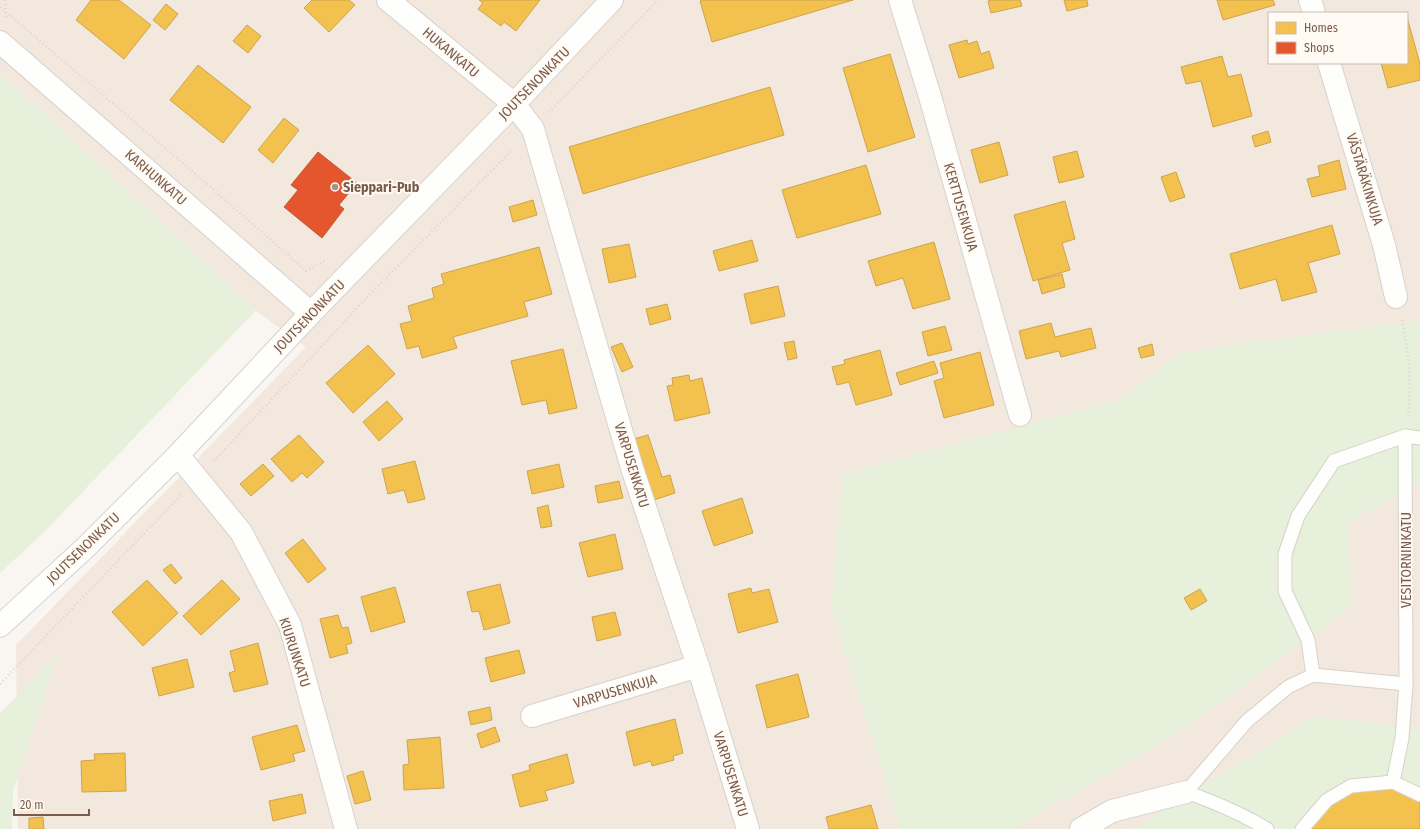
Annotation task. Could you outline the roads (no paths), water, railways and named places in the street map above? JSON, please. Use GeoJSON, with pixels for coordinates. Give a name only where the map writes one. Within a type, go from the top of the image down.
{"type":"FeatureCollection","features":[{"type":"Feature","properties":{"kind":"street","name":"HUKANKATU"},"geometry":{"type":"LineString","coordinates":[[388,0],[514,104]]}},
{"type":"Feature","properties":{"kind":"street","name":"JOUTSENONKATU"},"geometry":{"type":"LineString","coordinates":[[0,626],[85,548],[178,455],[311,313],[514,104],[612,0]]}},
{"type":"Feature","properties":{"kind":"street","name":"KERTTUSENKUJA"},"geometry":{"type":"LineString","coordinates":[[900,0],[929,93],[1020,415]]}},
{"type":"Feature","properties":{"kind":"street"},"geometry":{"type":"LineString","coordinates":[[1310,0],[1314,12]]}},
{"type":"Feature","properties":{"kind":"street","name":"KARHUNKATU"},"geometry":{"type":"LineString","coordinates":[[0,42],[311,313]]}},
{"type":"Feature","properties":{"kind":"street","name":"VÄSTÄRÄKINKUJA"},"geometry":{"type":"LineString","coordinates":[[1329,64],[1384,245],[1396,297]]}},
{"type":"Feature","properties":{"kind":"street","name":"VARPUSENKATU"},"geometry":{"type":"LineString","coordinates":[[514,104],[533,128],[632,468],[698,666],[748,829]]}},
{"type":"Feature","properties":{"kind":"street","name":"KIURUNKATU"},"geometry":{"type":"LineString","coordinates":[[178,455],[241,532],[290,625],[346,829]]}},
{"type":"Feature","properties":{"kind":"street","name":"VARPUSENKUJA"},"geometry":{"type":"LineString","coordinates":[[532,716],[698,666]]}},
{"type":"Feature","properties":{"kind":"street"},"geometry":{"type":"LineString","coordinates":[[1081,829],[1112,811],[1186,792]]}},
{"type":"Feature","properties":{"kind":"lane"},"geometry":{"type":"LineString","coordinates":[[1313,675],[1308,640],[1285,591],[1285,554],[1298,516],[1334,461],[1406,436],[1420,438]]}},
{"type":"Feature","properties":{"kind":"lane","name":"VESITORNINKATU"},"geometry":{"type":"LineString","coordinates":[[1393,782],[1402,738],[1406,684],[1406,436]]}},
{"type":"Feature","properties":{"kind":"lane"},"geometry":{"type":"LineString","coordinates":[[1267,829],[1249,818],[1214,802],[1186,792],[1247,721],[1288,687],[1313,675],[1406,684]]}},
{"type":"Feature","properties":{"kind":"lane"},"geometry":{"type":"LineString","coordinates":[[1302,829],[1327,800],[1351,786],[1393,782],[1420,795]]}},
{"type":"Feature","properties":{"kind":"place","name":"Sieppari-Pub"},"geometry":{"type":"Point","coordinates":[335,187]}}]}
